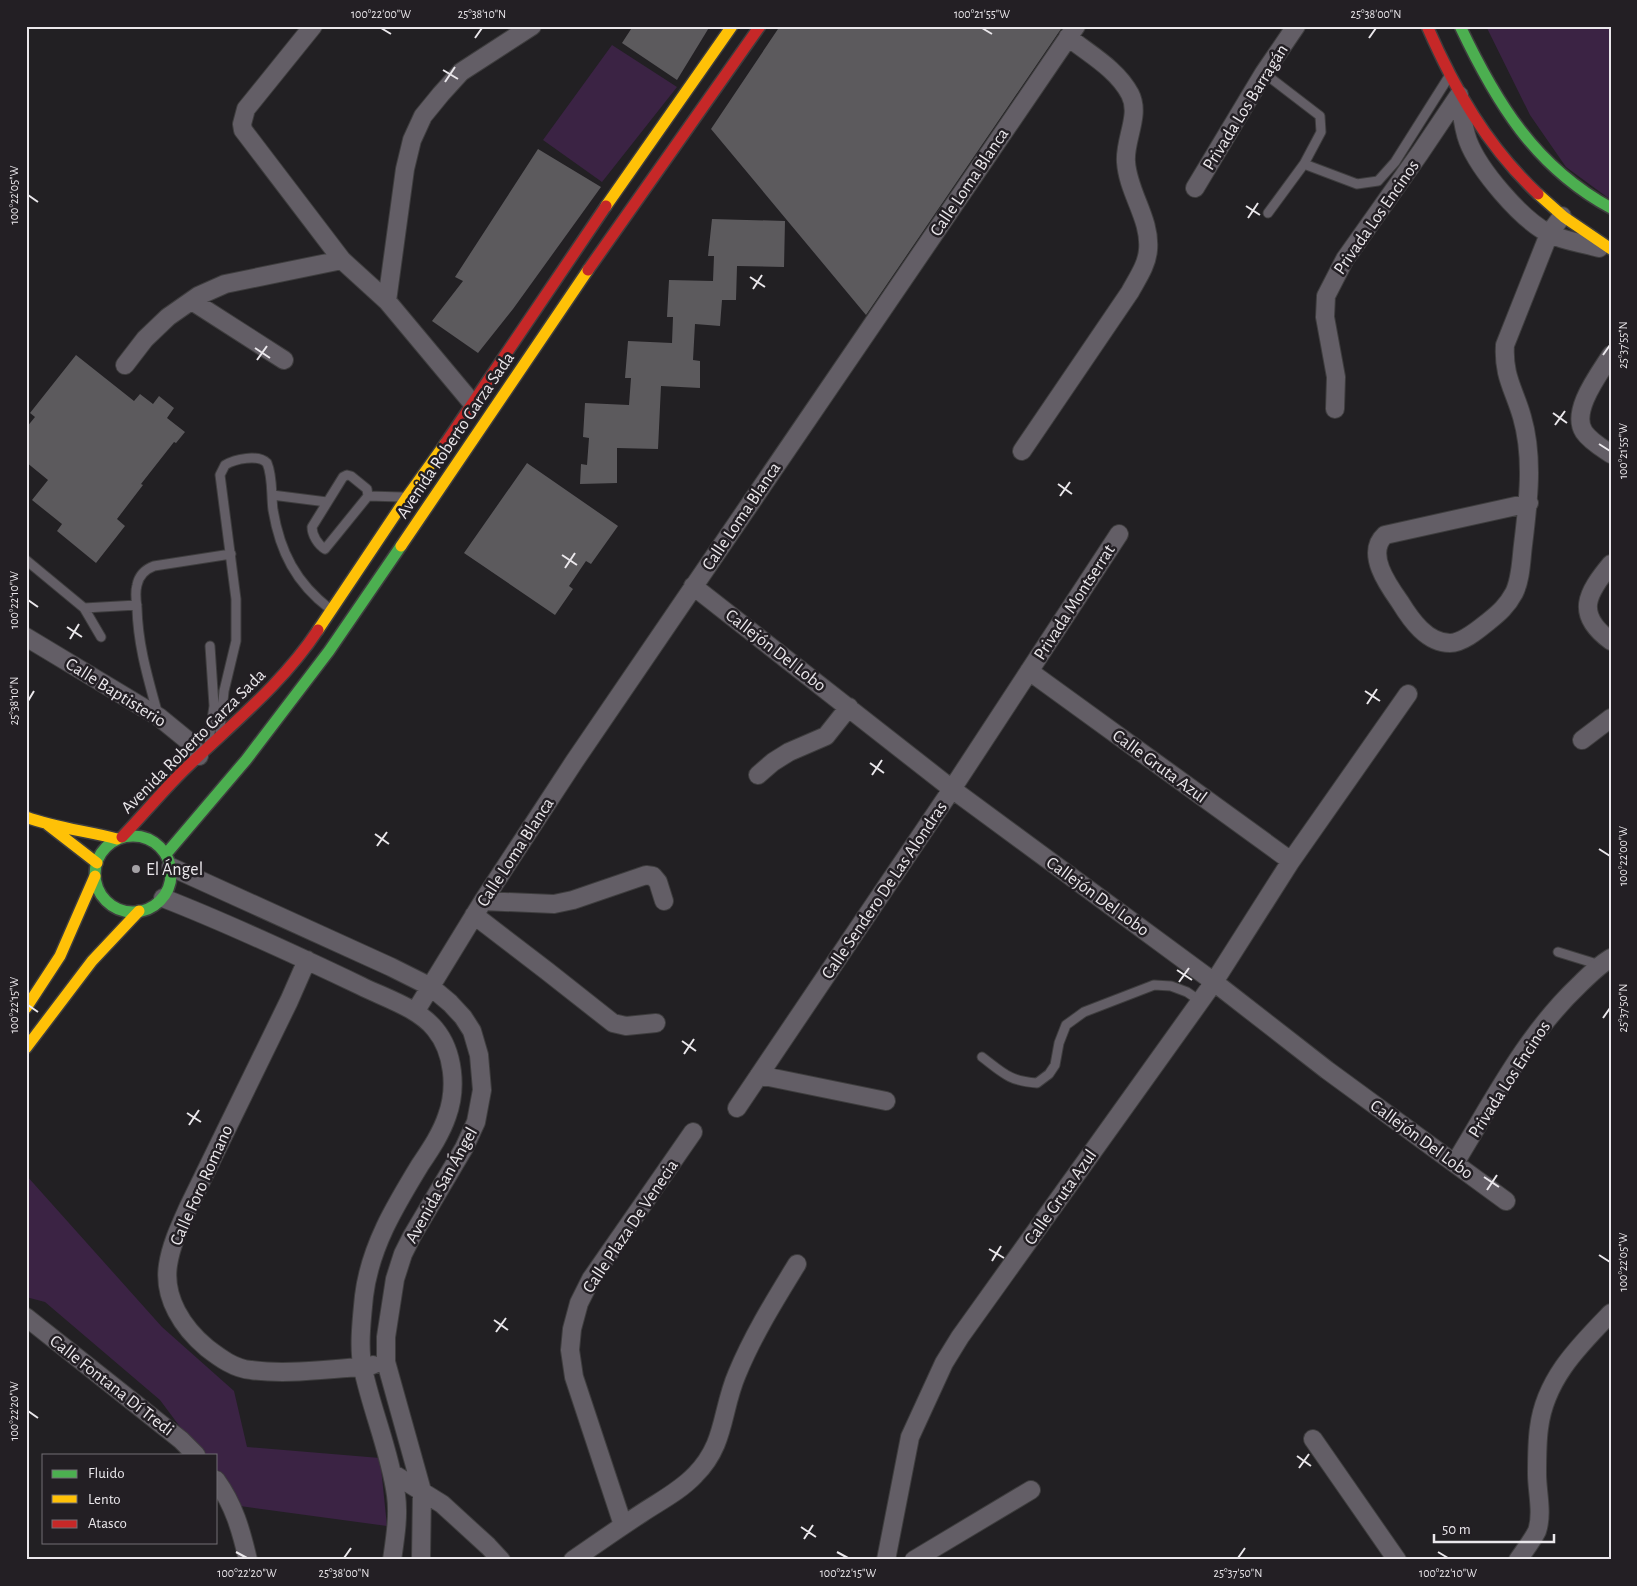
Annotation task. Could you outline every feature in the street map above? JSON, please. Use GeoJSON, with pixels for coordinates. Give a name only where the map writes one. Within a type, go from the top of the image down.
{"type":"FeatureCollection","features":[{"type":"Feature","properties":{"kind":"street"},"geometry":{"type":"LineString","coordinates":[[313,26],[251,101],[243,116],[243,130],[342,260],[387,301],[473,404]]}},
{"type":"Feature","properties":{"kind":"street"},"geometry":{"type":"LineString","coordinates":[[387,301],[405,169],[412,140],[423,116],[440,94],[462,72],[532,26]]}},
{"type":"Feature","properties":{"kind":"street","name":"Avenida Roberto Garza Sada"},"geometry":{"type":"LineString","coordinates":[[120,838],[181,773],[264,696],[287,672],[332,611],[407,497],[473,404],[607,205],[732,26]]}},
{"type":"Feature","properties":{"kind":"street","name":"Privada Los Barragán"},"geometry":{"type":"LineString","coordinates":[[1195,188],[1264,74],[1296,26]]}},
{"type":"Feature","properties":{"kind":"street"},"geometry":{"type":"LineString","coordinates":[[1427,26],[1459,95],[1493,146],[1522,180],[1562,216],[1611,250]]}},
{"type":"Feature","properties":{"kind":"street"},"geometry":{"type":"LineString","coordinates":[[1460,26],[1498,98],[1534,147],[1569,181],[1611,208]]}},
{"type":"Feature","properties":{"kind":"street","name":"Avenida Roberto Garza Sada"},"geometry":{"type":"LineString","coordinates":[[168,860],[210,802],[260,742],[329,651],[755,28]]}},
{"type":"Feature","properties":{"kind":"street"},"geometry":{"type":"LineString","coordinates":[[1022,451],[1130,292],[1141,272],[1148,252],[1148,234],[1129,180],[1126,161],[1133,112],[1130,94],[1114,73],[1072,32]]}},
{"type":"Feature","properties":{"kind":"street","name":"Calle Loma Blanca"},"geometry":{"type":"LineString","coordinates":[[415,1012],[479,908],[574,762],[1072,32]]}},
{"type":"Feature","properties":{"kind":"street"},"geometry":{"type":"LineString","coordinates":[[1459,95],[1468,142],[1481,165],[1514,207],[1532,224],[1549,234],[1611,250]]}},
{"type":"Feature","properties":{"kind":"street","name":"Privada Los Encinos"},"geometry":{"type":"LineString","coordinates":[[1335,409],[1336,377],[1325,317],[1326,296],[1345,258],[1459,95]]}},
{"type":"Feature","properties":{"kind":"street"},"geometry":{"type":"LineString","coordinates":[[1528,503],[1385,535],[1378,541],[1376,551],[1384,578],[1407,614],[1422,632],[1441,643],[1455,643],[1477,630],[1506,608],[1520,575],[1528,503],[1528,449],[1522,418],[1507,378],[1504,361],[1505,345],[1549,234],[1562,216]]}},
{"type":"Feature","properties":{"kind":"street"},"geometry":{"type":"LineString","coordinates":[[126,365],[151,333],[168,317],[192,301],[225,284],[342,260]]}},
{"type":"Feature","properties":{"kind":"street"},"geometry":{"type":"LineString","coordinates":[[192,301],[284,360]]}},
{"type":"Feature","properties":{"kind":"street"},"geometry":{"type":"LineString","coordinates":[[1611,355],[1588,392],[1579,415],[1583,431],[1611,454]]}},
{"type":"Feature","properties":{"kind":"street","name":"Privada Montserrat"},"geometry":{"type":"LineString","coordinates":[[1029,671],[1119,534]]}},
{"type":"Feature","properties":{"kind":"street"},"geometry":{"type":"LineString","coordinates":[[294,695],[303,666],[330,630],[332,611],[349,600],[383,554],[400,547]]}},
{"type":"Feature","properties":{"kind":"street"},"geometry":{"type":"LineString","coordinates":[[1611,564],[1594,585],[1588,601],[1588,611],[1591,620],[1599,631],[1611,642]]}},
{"type":"Feature","properties":{"kind":"street","name":"Callejón Del Lobo"},"geometry":{"type":"LineString","coordinates":[[693,586],[952,788],[1214,982],[1327,1070],[1506,1201]]}},
{"type":"Feature","properties":{"kind":"street","name":"Calle Baptisterio"},"geometry":{"type":"LineString","coordinates":[[26,637],[159,717],[203,752]]}},
{"type":"Feature","properties":{"kind":"street","name":"Calle Sendero De Las Alondras"},"geometry":{"type":"LineString","coordinates":[[736,1108],[1029,671]]}},
{"type":"Feature","properties":{"kind":"street","name":"Calle Gruta Azul"},"geometry":{"type":"LineString","coordinates":[[1029,671],[1291,861]]}},
{"type":"Feature","properties":{"kind":"street","name":"Calle Gruta Azul"},"geometry":{"type":"LineString","coordinates":[[886,1560],[910,1437],[944,1363],[960,1337],[1214,982],[1291,861],[1408,694]]}},
{"type":"Feature","properties":{"kind":"street"},"geometry":{"type":"LineString","coordinates":[[758,775],[788,752],[826,736],[849,707]]}},
{"type":"Feature","properties":{"kind":"street"},"geometry":{"type":"LineString","coordinates":[[1582,740],[1611,718]]}},
{"type":"Feature","properties":{"kind":"street"},"geometry":{"type":"LineString","coordinates":[[217,755],[219,737]]}},
{"type":"Feature","properties":{"kind":"street"},"geometry":{"type":"LineString","coordinates":[[210,802],[213,783]]}},
{"type":"Feature","properties":{"kind":"street"},"geometry":{"type":"LineString","coordinates":[[26,817],[48,825],[120,838],[137,836],[151,840],[168,860],[171,878],[163,898],[148,909],[126,911],[115,907],[105,899],[98,888],[95,876]]}},
{"type":"Feature","properties":{"kind":"street"},"geometry":{"type":"LineString","coordinates":[[48,825],[97,863]]}},
{"type":"Feature","properties":{"kind":"street"},"geometry":{"type":"LineString","coordinates":[[26,1008],[46,980],[64,948],[95,876],[97,863],[104,849],[120,838]]}},
{"type":"Feature","properties":{"kind":"street","name":"Avenida San Ángel"},"geometry":{"type":"LineString","coordinates":[[168,860],[431,987],[450,1003],[463,1017],[472,1031],[479,1055],[482,1090],[476,1122],[412,1236],[397,1271],[389,1308],[386,1337],[386,1362],[422,1492],[421,1560]]}},
{"type":"Feature","properties":{"kind":"street"},"geometry":{"type":"LineString","coordinates":[[479,908],[554,904],[572,900],[646,875],[653,876],[658,882],[664,901]]}},
{"type":"Feature","properties":{"kind":"street","name":"Avenida San Ángel"},"geometry":{"type":"LineString","coordinates":[[163,898],[307,960],[415,1012],[435,1028],[445,1046],[451,1065],[452,1093],[448,1116],[396,1206],[374,1253],[365,1286],[361,1323],[362,1367],[397,1497],[397,1518],[392,1560]]}},
{"type":"Feature","properties":{"kind":"street"},"geometry":{"type":"LineString","coordinates":[[479,908],[547,971],[612,1023],[626,1026],[656,1023]]}},
{"type":"Feature","properties":{"kind":"street"},"geometry":{"type":"LineString","coordinates":[[26,1048],[92,961],[139,911]]}},
{"type":"Feature","properties":{"kind":"street","name":"Calle Foro Romano"},"geometry":{"type":"LineString","coordinates":[[307,960],[174,1240],[168,1267],[169,1293],[179,1317],[198,1340],[222,1360],[249,1370],[281,1372],[362,1367],[386,1362]]}},
{"type":"Feature","properties":{"kind":"street","name":"Privada Los Encinos"},"geometry":{"type":"LineString","coordinates":[[1455,1163],[1529,1042],[1568,995],[1605,961]]}},
{"type":"Feature","properties":{"kind":"street"},"geometry":{"type":"LineString","coordinates":[[759,1075],[886,1101]]}},
{"type":"Feature","properties":{"kind":"street","name":"Calle Plaza De Venecia"},"geometry":{"type":"LineString","coordinates":[[623,1525],[574,1377],[570,1350],[572,1329],[579,1303],[590,1279],[693,1132]]}},
{"type":"Feature","properties":{"kind":"street"},"geometry":{"type":"LineString","coordinates":[[572,1560],[680,1489],[696,1475],[720,1437],[735,1378],[745,1354],[797,1264]]}},
{"type":"Feature","properties":{"kind":"street"},"geometry":{"type":"LineString","coordinates":[[1518,1560],[1533,1537],[1540,1517],[1537,1473],[1539,1427],[1547,1398],[1556,1376],[1577,1348],[1611,1313]]}},
{"type":"Feature","properties":{"kind":"street","name":"Calle Fontana Dí Tredi"},"geometry":{"type":"LineString","coordinates":[[26,1317],[181,1440],[195,1454]]}},
{"type":"Feature","properties":{"kind":"street"},"geometry":{"type":"LineString","coordinates":[[1313,1439],[1398,1560]]}},
{"type":"Feature","properties":{"kind":"street"},"geometry":{"type":"LineString","coordinates":[[392,1473],[442,1504],[501,1560]]}},
{"type":"Feature","properties":{"kind":"street"},"geometry":{"type":"LineString","coordinates":[[218,1483],[239,1520],[248,1560]]}},
{"type":"Feature","properties":{"kind":"street"},"geometry":{"type":"LineString","coordinates":[[914,1560],[1031,1490]]}},
{"type":"Feature","properties":{"kind":"lane"},"geometry":{"type":"LineString","coordinates":[[1264,74],[1320,116],[1320,132],[1304,164],[1268,213]]}},
{"type":"Feature","properties":{"kind":"lane"},"geometry":{"type":"LineString","coordinates":[[1304,164],[1357,184],[1378,181],[1395,162],[1449,76]]}},
{"type":"Feature","properties":{"kind":"lane"},"geometry":{"type":"LineString","coordinates":[[219,737],[224,691],[236,641],[236,599],[220,475],[221,469],[229,463],[256,458],[264,460],[269,468],[277,529],[289,561],[296,575],[312,595],[332,611]]}},
{"type":"Feature","properties":{"kind":"lane"},"geometry":{"type":"LineString","coordinates":[[347,475],[367,489],[368,496],[326,549],[322,548],[313,534],[312,527],[327,502],[343,477],[347,475]]}},
{"type":"Feature","properties":{"kind":"lane"},"geometry":{"type":"LineString","coordinates":[[272,495],[327,502]]}},
{"type":"Feature","properties":{"kind":"lane"},"geometry":{"type":"LineString","coordinates":[[368,496],[407,497]]}},
{"type":"Feature","properties":{"kind":"lane"},"geometry":{"type":"LineString","coordinates":[[159,717],[142,656],[138,633],[137,584],[142,574],[154,566],[231,554]]}},
{"type":"Feature","properties":{"kind":"lane"},"geometry":{"type":"LineString","coordinates":[[26,560],[84,608],[102,637]]}},
{"type":"Feature","properties":{"kind":"lane"},"geometry":{"type":"LineString","coordinates":[[84,608],[136,605]]}},
{"type":"Feature","properties":{"kind":"lane"},"geometry":{"type":"LineString","coordinates":[[203,752],[214,706],[210,646]]}},
{"type":"Feature","properties":{"kind":"lane"},"geometry":{"type":"LineString","coordinates":[[1558,952],[1605,961]]}},
{"type":"Feature","properties":{"kind":"lane"},"geometry":{"type":"LineString","coordinates":[[982,1057],[1005,1074],[1020,1082],[1037,1083],[1049,1074],[1055,1064],[1059,1043],[1066,1025],[1084,1012],[1154,985],[1171,986],[1187,992],[1200,1001]]}},
{"type":"Feature","properties":{"kind":"shaded area"},"geometry":{"type":"Polygon","coordinates":[[[1486,26],[1611,26],[1611,200],[1566,167],[1530,115],[1486,26]]]}},
{"type":"Feature","properties":{"kind":"shaded area"},"geometry":{"type":"Polygon","coordinates":[[[612,45],[677,87],[602,182],[543,140],[612,45]]]}},
{"type":"Feature","properties":{"kind":"shaded area"},"geometry":{"type":"Polygon","coordinates":[[[26,1175],[162,1327],[234,1391],[247,1447],[380,1458],[387,1526],[240,1506],[218,1478],[218,1454],[200,1454],[160,1400],[45,1302],[26,1297],[26,1175]]]}},
{"type":"Feature","properties":{"kind":"building"},"geometry":{"type":"Polygon","coordinates":[[[633,26],[710,26],[677,80],[622,43],[633,26]]]}},
{"type":"Feature","properties":{"kind":"building"},"geometry":{"type":"Polygon","coordinates":[[[780,26],[1063,26],[866,315],[711,129],[780,26]]]}},
{"type":"Feature","properties":{"kind":"building"},"geometry":{"type":"Polygon","coordinates":[[[538,149],[601,187],[513,309],[478,353],[432,321],[463,281],[455,277],[538,149]]]}},
{"type":"Feature","properties":{"kind":"building"},"geometry":{"type":"Polygon","coordinates":[[[712,219],[785,221],[784,267],[737,266],[736,300],[722,300],[720,326],[695,324],[693,360],[700,361],[700,388],[661,386],[658,449],[617,448],[617,483],[580,484],[581,464],[587,465],[589,438],[583,437],[585,403],[629,405],[631,378],[625,378],[628,341],[672,343],[673,317],[667,317],[669,280],[713,281],[714,256],[708,256],[712,219]]]}},
{"type":"Feature","properties":{"kind":"building"},"geometry":{"type":"Polygon","coordinates":[[[76,355],[134,401],[140,394],[153,404],[159,396],[174,408],[167,418],[185,432],[176,443],[174,442],[141,484],[143,485],[117,519],[125,526],[96,563],[57,531],[62,524],[32,500],[48,480],[26,462],[26,428],[35,417],[30,413],[76,355]]]}},
{"type":"Feature","properties":{"kind":"building"},"geometry":{"type":"Polygon","coordinates":[[[527,463],[618,526],[591,564],[586,561],[569,586],[573,589],[555,615],[464,553],[527,463]]]}},
{"type":"Feature","properties":{"kind":"traffic: fast"},"geometry":{"type":"LineString","coordinates":[[1460,26],[1488,81],[1520,130],[1560,173],[1584,192],[1611,208]]}},
{"type":"Feature","properties":{"kind":"traffic: fast"},"geometry":{"type":"LineString","coordinates":[[166,854],[246,760],[329,651],[401,546]]}},
{"type":"Feature","properties":{"kind":"traffic: fast"},"geometry":{"type":"LineString","coordinates":[[133,836],[147,839],[160,847],[168,860],[171,874],[168,888],[160,901],[147,909],[133,912],[119,909],[106,901],[98,888],[95,874],[98,860],[106,847],[119,839],[133,836]]}},
{"type":"Feature","properties":{"kind":"traffic: slow"},"geometry":{"type":"LineString","coordinates":[[606,206],[732,26]]}},
{"type":"Feature","properties":{"kind":"traffic: slow"},"geometry":{"type":"LineString","coordinates":[[1538,194],[1564,217],[1611,249]]}},
{"type":"Feature","properties":{"kind":"traffic: slow"},"geometry":{"type":"LineString","coordinates":[[401,546],[588,270]]}},
{"type":"Feature","properties":{"kind":"traffic: slow"},"geometry":{"type":"LineString","coordinates":[[318,630],[445,444]]}},
{"type":"Feature","properties":{"kind":"traffic: slow"},"geometry":{"type":"LineString","coordinates":[[26,817],[48,824],[117,839]]}},
{"type":"Feature","properties":{"kind":"traffic: slow"},"geometry":{"type":"LineString","coordinates":[[48,825],[97,863]]}},
{"type":"Feature","properties":{"kind":"traffic: slow"},"geometry":{"type":"LineString","coordinates":[[26,1008],[60,956],[95,876]]}},
{"type":"Feature","properties":{"kind":"traffic: slow"},"geometry":{"type":"LineString","coordinates":[[26,1048],[92,961],[139,911]]}},
{"type":"Feature","properties":{"kind":"traffic: jam"},"geometry":{"type":"LineString","coordinates":[[588,270],[760,26]]}},
{"type":"Feature","properties":{"kind":"traffic: jam"},"geometry":{"type":"LineString","coordinates":[[1427,26],[1461,95],[1474,116],[1503,156],[1538,194]]}},
{"type":"Feature","properties":{"kind":"traffic: jam"},"geometry":{"type":"LineString","coordinates":[[445,444],[606,206]]}},
{"type":"Feature","properties":{"kind":"traffic: jam"},"geometry":{"type":"LineString","coordinates":[[122,837],[166,788],[254,705],[288,669],[318,630]]}},
{"type":"Feature","properties":{"kind":"place","name":"El Ángel"},"geometry":{"type":"Point","coordinates":[136,869]}}]}
